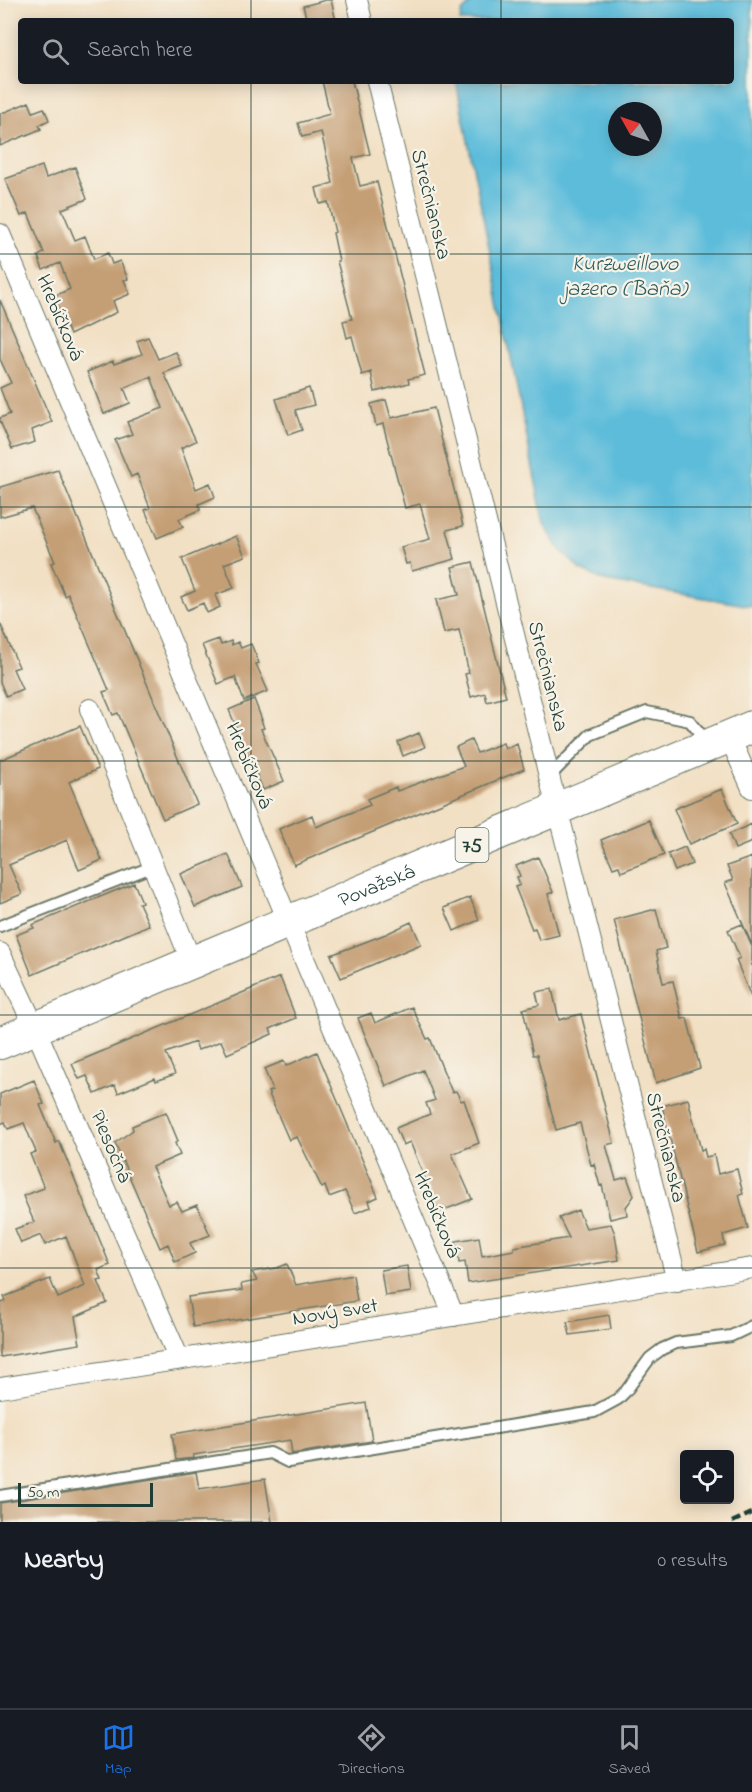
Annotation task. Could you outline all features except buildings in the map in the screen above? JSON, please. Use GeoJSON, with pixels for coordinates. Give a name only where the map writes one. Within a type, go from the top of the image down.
{"type":"FeatureCollection","features":[{"type":"Feature","properties":{"kind":"main road","name":"Považská"},"geometry":{"type":"LineString","coordinates":[[0,1043],[730,736]]}},
{"type":"Feature","properties":{"kind":"street"},"geometry":{"type":"LineString","coordinates":[[357,0],[361,18]]}},
{"type":"Feature","properties":{"kind":"street","name":"Strečnianska"},"geometry":{"type":"LineString","coordinates":[[378,84],[557,809],[677,1281]]}},
{"type":"Feature","properties":{"kind":"street","name":"Hrebíčková"},"geometry":{"type":"LineString","coordinates":[[0,234],[454,1316]]}},
{"type":"Feature","properties":{"kind":"street"},"geometry":{"type":"LineString","coordinates":[[90,709],[192,963]]}},
{"type":"Feature","properties":{"kind":"street"},"geometry":{"type":"LineString","coordinates":[[730,736],[752,788]]}},
{"type":"Feature","properties":{"kind":"street","name":"Piesočná"},"geometry":{"type":"LineString","coordinates":[[0,952],[179,1359]]}},
{"type":"Feature","properties":{"kind":"street","name":"Nový svet"},"geometry":{"type":"LineString","coordinates":[[0,1388],[752,1268]]}},
{"type":"Feature","properties":{"kind":"lane"},"geometry":{"type":"LineString","coordinates":[[549,777],[590,735],[647,712],[690,721],[730,736]]}},
{"type":"Feature","properties":{"kind":"lane"},"geometry":{"type":"LineString","coordinates":[[0,926],[154,866]]}},
{"type":"Feature","properties":{"kind":"lane"},"geometry":{"type":"LineString","coordinates":[[0,1496],[270,1453],[288,1462],[587,1414],[603,1409],[618,1399],[650,1358],[662,1349],[676,1343],[731,1336],[752,1326]]}},
{"type":"Feature","properties":{"kind":"water","name":"Kurzweillovo jazero (Baňa)"},"geometry":{"type":"Polygon","coordinates":[[[474,0],[752,0],[752,606],[605,581],[581,570],[560,550],[544,524],[457,84],[734,84],[734,18],[461,18],[462,12],[474,0]]]}},
{"type":"Feature","properties":{"kind":"railway"},"geometry":{"type":"LineString","coordinates":[[732,1522],[752,1513]]}}]}
